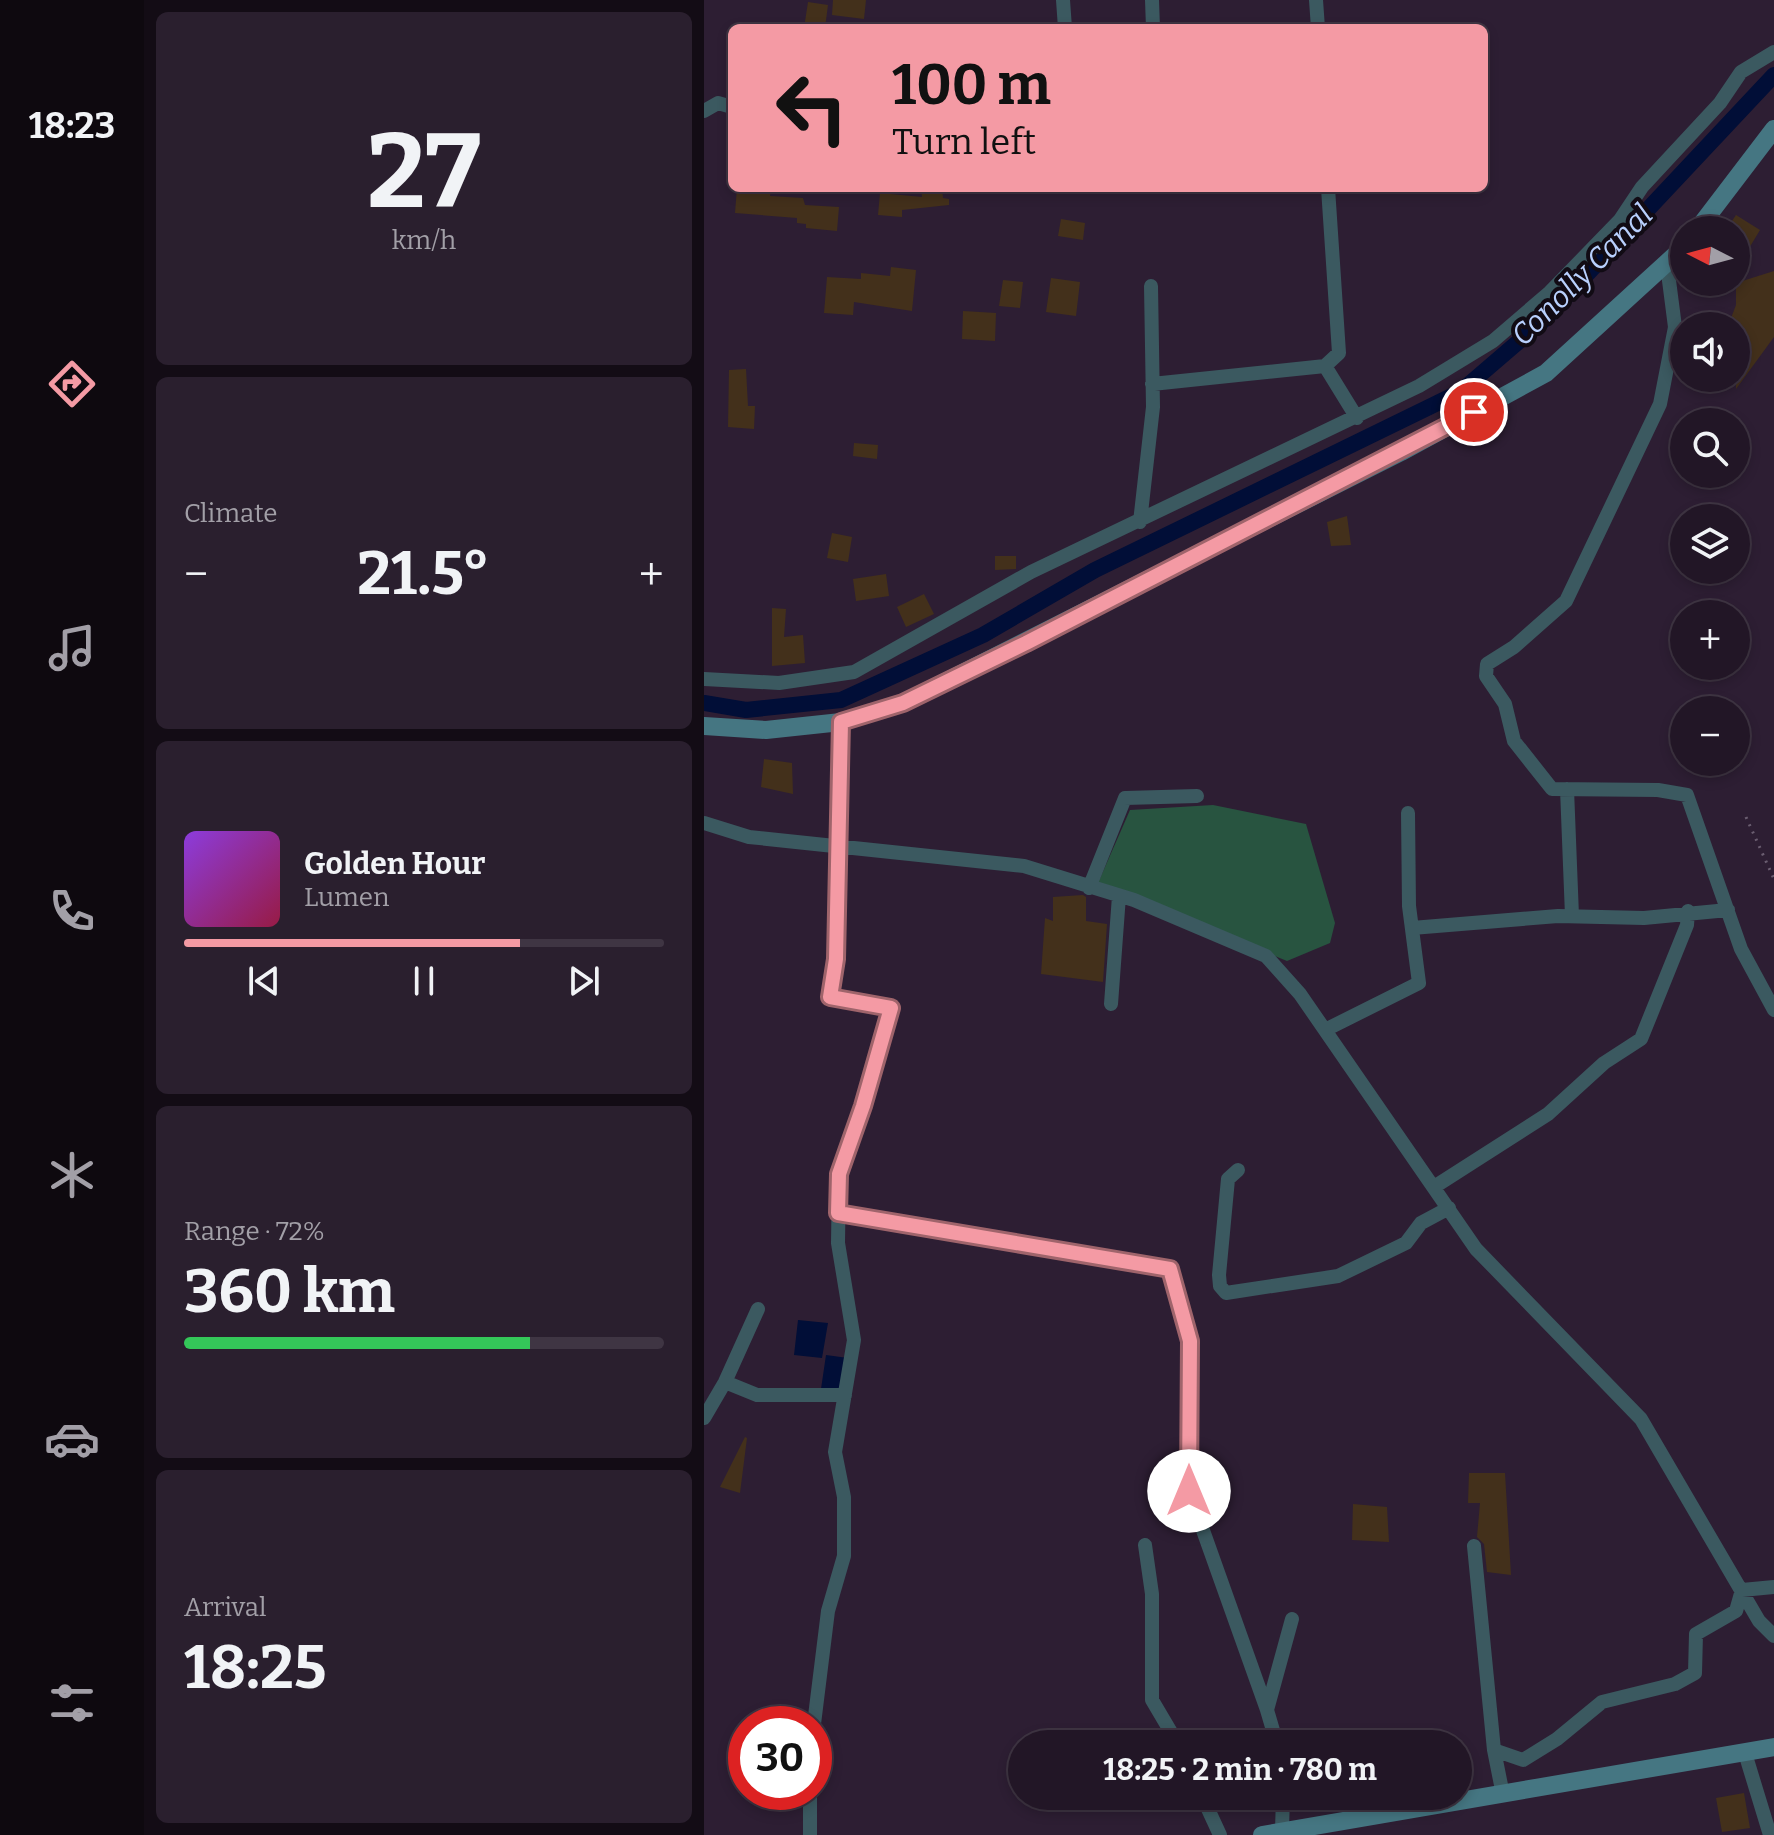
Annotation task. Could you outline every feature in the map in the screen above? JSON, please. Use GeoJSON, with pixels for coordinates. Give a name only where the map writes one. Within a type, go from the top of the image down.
{"type":"FeatureCollection","features":[{"type":"Feature","properties":{"kind":"main road"},"geometry":{"type":"LineString","coordinates":[[1708,216],[1774,129]]}},
{"type":"Feature","properties":{"kind":"main road"},"geometry":{"type":"LineString","coordinates":[[704,726],[766,730],[841,722],[903,703],[1026,643],[1220,540],[1401,452],[1546,373],[1670,262]]}},
{"type":"Feature","properties":{"kind":"main road"},"geometry":{"type":"LineString","coordinates":[[1262,1835],[1774,1747]]}},
{"type":"Feature","properties":{"kind":"street"},"geometry":{"type":"LineString","coordinates":[[1063,0],[1065,24]]}},
{"type":"Feature","properties":{"kind":"street"},"geometry":{"type":"LineString","coordinates":[[1152,0],[1153,24]]}},
{"type":"Feature","properties":{"kind":"street"},"geometry":{"type":"LineString","coordinates":[[1316,0],[1318,24]]}},
{"type":"Feature","properties":{"kind":"street"},"geometry":{"type":"LineString","coordinates":[[704,679],[779,683],[854,672],[1031,572],[1419,386],[1493,341],[1550,292],[1620,220],[1642,187],[1720,103],[1741,72],[1774,52]]}},
{"type":"Feature","properties":{"kind":"street"},"geometry":{"type":"LineString","coordinates":[[704,111],[718,103],[728,106]]}},
{"type":"Feature","properties":{"kind":"street"},"geometry":{"type":"LineString","coordinates":[[1152,384],[1325,366],[1339,353],[1328,192]]}},
{"type":"Feature","properties":{"kind":"street"},"geometry":{"type":"LineString","coordinates":[[1667,265],[1675,327],[1660,404],[1566,601],[1514,647],[1487,664],[1486,676],[1505,704],[1514,741],[1552,789],[1658,790],[1687,795],[1741,949],[1774,1010]]}},
{"type":"Feature","properties":{"kind":"street"},"geometry":{"type":"LineString","coordinates":[[1140,522],[1152,384],[1151,286]]}},
{"type":"Feature","properties":{"kind":"street"},"geometry":{"type":"LineString","coordinates":[[1325,366],[1357,418]]}},
{"type":"Feature","properties":{"kind":"street"},"geometry":{"type":"LineString","coordinates":[[816,1706],[828,1611],[844,1556],[844,1497],[835,1452],[854,1340],[838,1243],[839,1174],[863,1106],[891,1008],[830,997],[836,959],[841,722]]}},
{"type":"Feature","properties":{"kind":"street"},"geometry":{"type":"LineString","coordinates":[[1567,789],[1572,916]]}},
{"type":"Feature","properties":{"kind":"street"},"geometry":{"type":"LineString","coordinates":[[1089,888],[1125,798],[1197,796]]}},
{"type":"Feature","properties":{"kind":"street"},"geometry":{"type":"LineString","coordinates":[[1325,1030],[1419,983],[1412,928],[1408,813]]}},
{"type":"Feature","properties":{"kind":"street"},"geometry":{"type":"LineString","coordinates":[[704,823],[749,837],[1024,866],[1068,877],[1089,888],[1119,896],[1266,956],[1300,994],[1476,1249],[1641,1419],[1759,1621],[1774,1636]]}},
{"type":"Feature","properties":{"kind":"street"},"geometry":{"type":"LineString","coordinates":[[1111,1004],[1119,896]]}},
{"type":"Feature","properties":{"kind":"street"},"geometry":{"type":"LineString","coordinates":[[1412,928],[1572,916],[1644,918],[1688,911],[1728,910]]}},
{"type":"Feature","properties":{"kind":"street"},"geometry":{"type":"LineString","coordinates":[[1434,1187],[1548,1114],[1604,1063],[1641,1039],[1687,925],[1688,911]]}},
{"type":"Feature","properties":{"kind":"street"},"geometry":{"type":"LineString","coordinates":[[1238,1170],[1228,1179],[1219,1275],[1220,1286],[1226,1293],[1338,1276],[1406,1243],[1421,1223],[1449,1208]]}},
{"type":"Feature","properties":{"kind":"street"},"geometry":{"type":"LineString","coordinates":[[838,1213],[1170,1269],[1190,1341],[1189,1491],[1273,1730]]}},
{"type":"Feature","properties":{"kind":"street"},"geometry":{"type":"LineString","coordinates":[[704,1418],[725,1382],[758,1309]]}},
{"type":"Feature","properties":{"kind":"street"},"geometry":{"type":"LineString","coordinates":[[725,1382],[757,1395],[845,1395]]}},
{"type":"Feature","properties":{"kind":"street"},"geometry":{"type":"LineString","coordinates":[[1145,1545],[1152,1594],[1152,1700],[1170,1730]]}},
{"type":"Feature","properties":{"kind":"street"},"geometry":{"type":"LineString","coordinates":[[1474,1546],[1494,1750],[1503,1795]]}},
{"type":"Feature","properties":{"kind":"street"},"geometry":{"type":"LineString","coordinates":[[1742,1590],[1774,1587]]}},
{"type":"Feature","properties":{"kind":"street"},"geometry":{"type":"LineString","coordinates":[[1494,1750],[1523,1760],[1557,1739],[1602,1702],[1675,1684],[1695,1673],[1696,1634],[1736,1611],[1742,1590]]}},
{"type":"Feature","properties":{"kind":"street"},"geometry":{"type":"LineString","coordinates":[[1267,1710],[1292,1619]]}},
{"type":"Feature","properties":{"kind":"street"},"geometry":{"type":"LineString","coordinates":[[1745,1753],[1770,1835]]}},
{"type":"Feature","properties":{"kind":"street"},"geometry":{"type":"LineString","coordinates":[[810,1810],[810,1835]]}},
{"type":"Feature","properties":{"kind":"street"},"geometry":{"type":"LineString","coordinates":[[1208,1810],[1220,1835]]}},
{"type":"Feature","properties":{"kind":"street"},"geometry":{"type":"LineString","coordinates":[[1282,1830],[1283,1810]]}},
{"type":"Feature","properties":{"kind":"path"},"geometry":{"type":"LineString","coordinates":[[1746,817],[1774,879]]}},
{"type":"Feature","properties":{"kind":"green space"},"geometry":{"type":"Polygon","coordinates":[[[1213,805],[1306,824],[1335,923],[1330,943],[1287,961],[1098,883],[1130,810],[1213,805]]]}},
{"type":"Feature","properties":{"kind":"water"},"geometry":{"type":"Polygon","coordinates":[[[798,1320],[828,1323],[822,1358],[794,1355],[798,1320]]]}},
{"type":"Feature","properties":{"kind":"water"},"geometry":{"type":"Polygon","coordinates":[[[826,1355],[848,1358],[843,1391],[821,1389],[826,1355]]]}},
{"type":"Feature","properties":{"kind":"building"},"geometry":{"type":"Polygon","coordinates":[[[833,0],[866,0],[864,19],[832,15],[833,0]]]}},
{"type":"Feature","properties":{"kind":"building"},"geometry":{"type":"Polygon","coordinates":[[[808,2],[828,5],[826,24],[805,24],[808,2]]]}},
{"type":"Feature","properties":{"kind":"building"},"geometry":{"type":"Polygon","coordinates":[[[737,192],[770,192],[770,196],[803,198],[805,205],[839,207],[837,231],[806,228],[806,224],[797,223],[797,218],[735,213],[737,192]]]}},
{"type":"Feature","properties":{"kind":"building"},"geometry":{"type":"Polygon","coordinates":[[[921,192],[942,192],[943,198],[949,199],[949,205],[902,210],[902,217],[878,215],[880,193],[922,197],[921,192]]]}},
{"type":"Feature","properties":{"kind":"building"},"geometry":{"type":"Polygon","coordinates":[[[1061,219],[1085,223],[1083,240],[1058,236],[1061,219]]]}},
{"type":"Feature","properties":{"kind":"building"},"geometry":{"type":"Polygon","coordinates":[[[1750,224],[1760,230],[1750,247],[1750,224]]]}},
{"type":"Feature","properties":{"kind":"building"},"geometry":{"type":"Polygon","coordinates":[[[891,267],[916,270],[912,311],[854,302],[853,315],[824,313],[827,277],[861,279],[861,273],[890,276],[891,267]]]}},
{"type":"Feature","properties":{"kind":"building"},"geometry":{"type":"Polygon","coordinates":[[[1774,271],[1774,337],[1750,370],[1750,312],[1733,312],[1736,296],[1750,296],[1750,279],[1774,271]]]}},
{"type":"Feature","properties":{"kind":"building"},"geometry":{"type":"Polygon","coordinates":[[[1051,278],[1080,282],[1076,316],[1046,312],[1051,278]]]}},
{"type":"Feature","properties":{"kind":"building"},"geometry":{"type":"Polygon","coordinates":[[[1003,280],[1023,282],[1020,308],[999,306],[1003,280]]]}},
{"type":"Feature","properties":{"kind":"building"},"geometry":{"type":"Polygon","coordinates":[[[963,311],[996,313],[995,341],[962,339],[963,311]]]}},
{"type":"Feature","properties":{"kind":"building"},"geometry":{"type":"Polygon","coordinates":[[[746,369],[748,406],[755,406],[754,429],[728,427],[729,370],[746,369]]]}},
{"type":"Feature","properties":{"kind":"building"},"geometry":{"type":"Polygon","coordinates":[[[854,443],[878,445],[877,459],[853,456],[854,443]]]}},
{"type":"Feature","properties":{"kind":"building"},"geometry":{"type":"Polygon","coordinates":[[[1347,516],[1351,545],[1331,546],[1327,522],[1347,516]]]}},
{"type":"Feature","properties":{"kind":"building"},"geometry":{"type":"Polygon","coordinates":[[[832,533],[852,537],[848,562],[827,558],[832,533]]]}},
{"type":"Feature","properties":{"kind":"building"},"geometry":{"type":"Polygon","coordinates":[[[995,556],[1016,556],[1016,569],[995,570],[995,556]]]}},
{"type":"Feature","properties":{"kind":"building"},"geometry":{"type":"Polygon","coordinates":[[[886,574],[889,596],[856,601],[853,579],[886,574]]]}},
{"type":"Feature","properties":{"kind":"building"},"geometry":{"type":"Polygon","coordinates":[[[924,594],[934,614],[906,627],[897,607],[924,594]]]}},
{"type":"Feature","properties":{"kind":"building"},"geometry":{"type":"Polygon","coordinates":[[[772,608],[786,609],[784,637],[803,635],[805,663],[772,666],[772,608]]]}},
{"type":"Feature","properties":{"kind":"building"},"geometry":{"type":"Polygon","coordinates":[[[764,759],[792,763],[793,794],[761,787],[764,759]]]}},
{"type":"Feature","properties":{"kind":"building"},"geometry":{"type":"Polygon","coordinates":[[[1053,897],[1086,897],[1086,921],[1107,924],[1103,982],[1041,974],[1045,918],[1053,921],[1053,897]]]}},
{"type":"Feature","properties":{"kind":"building"},"geometry":{"type":"Polygon","coordinates":[[[747,1438],[740,1493],[720,1487],[747,1438]]]}},
{"type":"Feature","properties":{"kind":"building"},"geometry":{"type":"Polygon","coordinates":[[[1469,1473],[1505,1473],[1511,1575],[1487,1572],[1484,1544],[1477,1537],[1480,1503],[1468,1503],[1469,1473]]]}},
{"type":"Feature","properties":{"kind":"building"},"geometry":{"type":"Polygon","coordinates":[[[1353,1504],[1387,1507],[1389,1542],[1352,1540],[1353,1504]]]}},
{"type":"Feature","properties":{"kind":"building"},"geometry":{"type":"Polygon","coordinates":[[[1744,1793],[1750,1828],[1722,1832],[1716,1798],[1744,1793]]]}},
{"type":"Feature","properties":{"kind":"waterway","name":"Conolly Canal"},"geometry":{"type":"LineString","coordinates":[[704,703],[746,710],[841,700],[983,635],[1095,570],[1460,392],[1545,319],[1774,75]]}},
{"type":"Feature","properties":{"kind":"route"},"geometry":{"type":"LineString","coordinates":[[1189,1491],[1190,1341],[1170,1269],[838,1213],[839,1174],[863,1106],[891,1008],[830,997],[836,959],[841,722],[903,703],[1026,643],[1220,540],[1401,452],[1474,412]]}}]}
